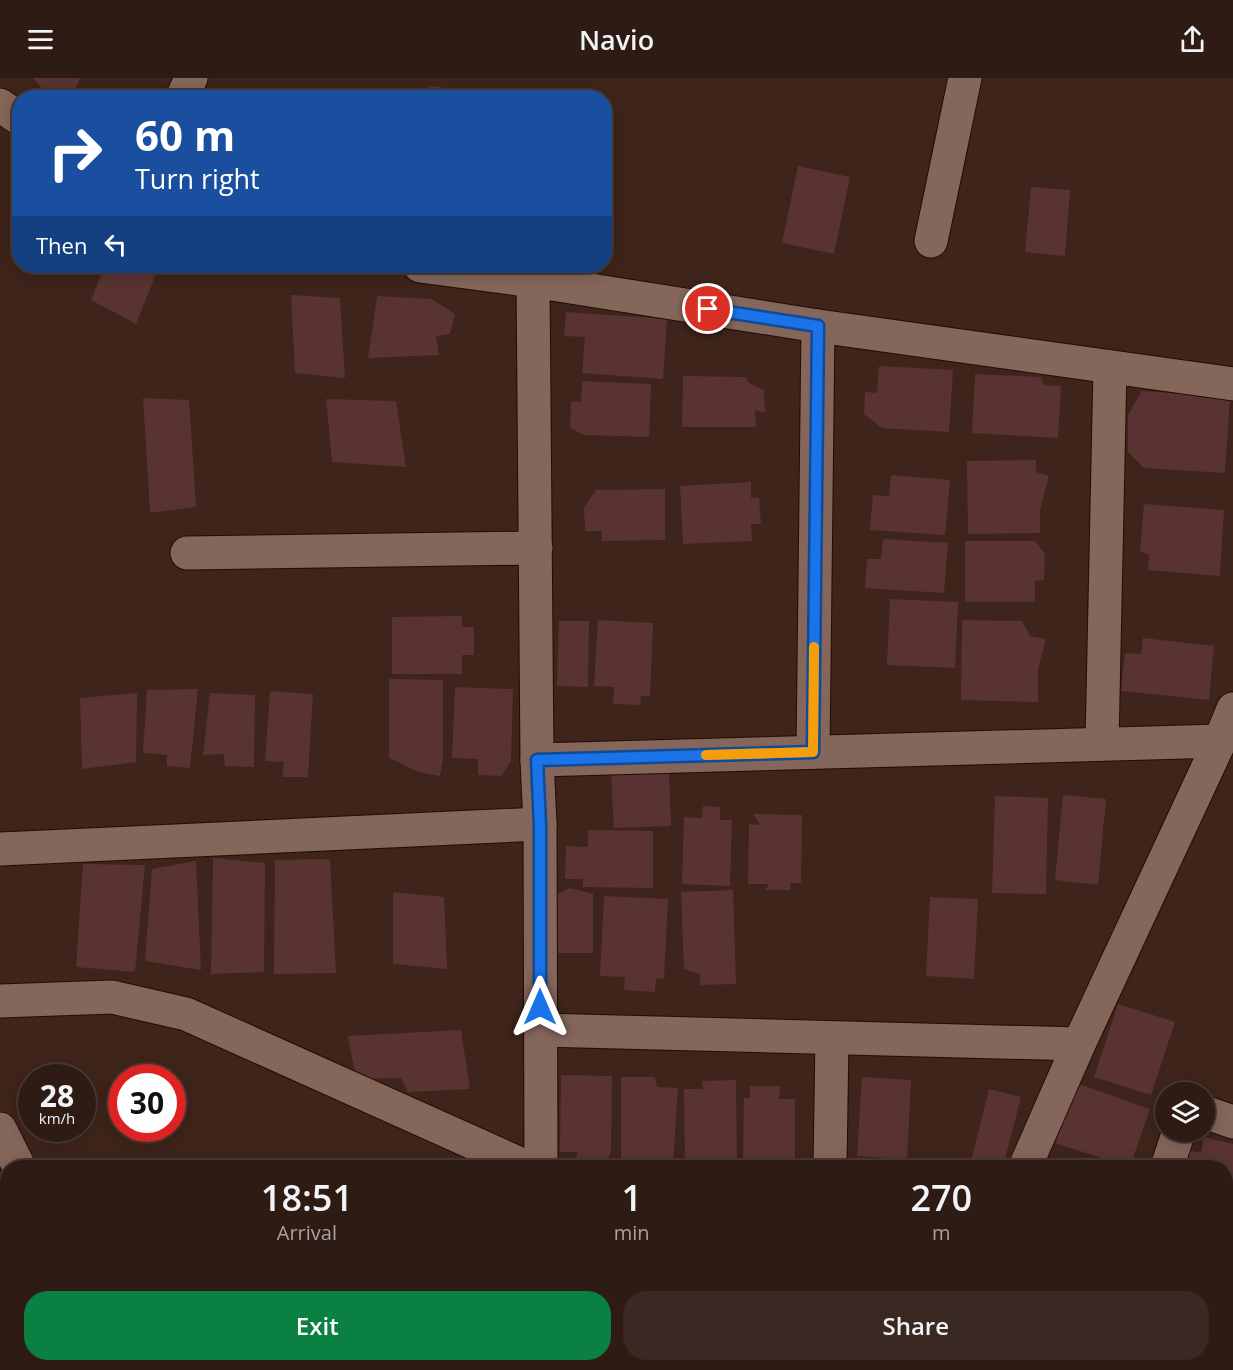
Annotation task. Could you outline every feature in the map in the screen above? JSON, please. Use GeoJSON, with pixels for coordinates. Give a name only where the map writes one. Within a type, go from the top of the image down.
{"type":"FeatureCollection","features":[{"type":"Feature","properties":{"kind":"street"},"geometry":{"type":"LineString","coordinates":[[931,241],[965,78]]}},
{"type":"Feature","properties":{"kind":"street"},"geometry":{"type":"LineString","coordinates":[[473,273],[818,326],[1233,384]]}},
{"type":"Feature","properties":{"kind":"street"},"geometry":{"type":"LineString","coordinates":[[533,281],[537,760],[540,825],[541,1160]]}},
{"type":"Feature","properties":{"kind":"street"},"geometry":{"type":"LineString","coordinates":[[813,752],[818,326]]}},
{"type":"Feature","properties":{"kind":"street"},"geometry":{"type":"LineString","coordinates":[[1102,744],[1110,367]]}},
{"type":"Feature","properties":{"kind":"street"},"geometry":{"type":"LineString","coordinates":[[187,553],[536,548]]}},
{"type":"Feature","properties":{"kind":"street"},"geometry":{"type":"LineString","coordinates":[[1028,1160],[1233,709]]}},
{"type":"Feature","properties":{"kind":"street"},"geometry":{"type":"LineString","coordinates":[[537,760],[1220,741]]}},
{"type":"Feature","properties":{"kind":"street"},"geometry":{"type":"LineString","coordinates":[[0,849],[540,825]]}},
{"type":"Feature","properties":{"kind":"street"},"geometry":{"type":"LineString","coordinates":[[0,1001],[112,997],[186,1014],[511,1160]]}},
{"type":"Feature","properties":{"kind":"street"},"geometry":{"type":"LineString","coordinates":[[541,1030],[1079,1044]]}},
{"type":"Feature","properties":{"kind":"street"},"geometry":{"type":"LineString","coordinates":[[830,1160],[832,1038]]}},
{"type":"Feature","properties":{"kind":"street"},"geometry":{"type":"LineString","coordinates":[[1215,1116],[1233,1122]]}},
{"type":"Feature","properties":{"kind":"street"},"geometry":{"type":"LineString","coordinates":[[0,1129],[16,1160]]}},
{"type":"Feature","properties":{"kind":"street"},"geometry":{"type":"LineString","coordinates":[[1169,1160],[1175,1142]]}},
{"type":"Feature","properties":{"kind":"building"},"geometry":{"type":"Polygon","coordinates":[[[33,78],[80,78],[75,90],[43,90],[33,78]]]}},
{"type":"Feature","properties":{"kind":"building"},"geometry":{"type":"Polygon","coordinates":[[[429,86],[465,90],[428,90],[429,86]]]}},
{"type":"Feature","properties":{"kind":"building"},"geometry":{"type":"Polygon","coordinates":[[[798,166],[850,177],[834,254],[782,243],[798,166]]]}},
{"type":"Feature","properties":{"kind":"building"},"geometry":{"type":"Polygon","coordinates":[[[1031,187],[1070,190],[1065,256],[1025,252],[1031,187]]]}},
{"type":"Feature","properties":{"kind":"building"},"geometry":{"type":"Polygon","coordinates":[[[102,273],[156,273],[136,324],[91,300],[102,273]]]}},
{"type":"Feature","properties":{"kind":"building"},"geometry":{"type":"Polygon","coordinates":[[[291,295],[340,298],[345,378],[295,373],[291,295]]]}},
{"type":"Feature","properties":{"kind":"building"},"geometry":{"type":"Polygon","coordinates":[[[377,296],[432,299],[455,314],[450,334],[436,336],[439,355],[368,358],[377,296]]]}},
{"type":"Feature","properties":{"kind":"building"},"geometry":{"type":"Polygon","coordinates":[[[566,312],[667,319],[663,379],[582,373],[585,337],[564,336],[566,312]]]}},
{"type":"Feature","properties":{"kind":"building"},"geometry":{"type":"Polygon","coordinates":[[[879,366],[953,370],[949,432],[882,428],[864,414],[865,392],[877,393],[879,366]]]}},
{"type":"Feature","properties":{"kind":"building"},"geometry":{"type":"Polygon","coordinates":[[[975,374],[1041,377],[1044,385],[1061,386],[1058,438],[972,433],[975,374]]]}},
{"type":"Feature","properties":{"kind":"building"},"geometry":{"type":"Polygon","coordinates":[[[683,376],[746,377],[749,383],[764,390],[765,413],[755,410],[756,427],[682,427],[683,376]]]}},
{"type":"Feature","properties":{"kind":"building"},"geometry":{"type":"Polygon","coordinates":[[[582,381],[651,384],[649,437],[584,435],[570,428],[571,402],[581,402],[582,381]]]}},
{"type":"Feature","properties":{"kind":"building"},"geometry":{"type":"Polygon","coordinates":[[[1142,391],[1230,397],[1225,473],[1144,468],[1128,452],[1128,415],[1142,391]]]}},
{"type":"Feature","properties":{"kind":"building"},"geometry":{"type":"Polygon","coordinates":[[[143,398],[189,400],[196,507],[150,513],[143,398]]]}},
{"type":"Feature","properties":{"kind":"building"},"geometry":{"type":"Polygon","coordinates":[[[326,399],[396,401],[406,467],[332,462],[326,399]]]}},
{"type":"Feature","properties":{"kind":"building"},"geometry":{"type":"Polygon","coordinates":[[[1036,460],[1036,472],[1049,476],[1040,510],[1040,533],[968,534],[967,461],[1036,460]]]}},
{"type":"Feature","properties":{"kind":"building"},"geometry":{"type":"Polygon","coordinates":[[[891,475],[950,480],[945,535],[870,530],[873,495],[889,496],[891,475]]]}},
{"type":"Feature","properties":{"kind":"building"},"geometry":{"type":"Polygon","coordinates":[[[751,482],[751,498],[759,498],[761,524],[751,524],[752,541],[683,544],[680,486],[751,482]]]}},
{"type":"Feature","properties":{"kind":"building"},"geometry":{"type":"Polygon","coordinates":[[[665,489],[665,540],[602,541],[602,531],[585,531],[584,508],[596,490],[665,489]]]}},
{"type":"Feature","properties":{"kind":"building"},"geometry":{"type":"Polygon","coordinates":[[[1144,504],[1224,510],[1220,576],[1148,570],[1149,555],[1140,551],[1144,504]]]}},
{"type":"Feature","properties":{"kind":"building"},"geometry":{"type":"Polygon","coordinates":[[[883,539],[948,543],[944,593],[865,588],[867,559],[881,559],[883,539]]]}},
{"type":"Feature","properties":{"kind":"building"},"geometry":{"type":"Polygon","coordinates":[[[965,541],[1035,541],[1045,554],[1044,580],[1035,581],[1035,602],[965,602],[965,541]]]}},
{"type":"Feature","properties":{"kind":"building"},"geometry":{"type":"Polygon","coordinates":[[[890,599],[958,602],[955,668],[887,665],[890,599]]]}},
{"type":"Feature","properties":{"kind":"building"},"geometry":{"type":"Polygon","coordinates":[[[462,616],[462,627],[474,627],[474,655],[462,655],[462,674],[392,674],[392,617],[462,616]]]}},
{"type":"Feature","properties":{"kind":"building"},"geometry":{"type":"Polygon","coordinates":[[[598,620],[653,623],[650,696],[641,696],[640,705],[613,704],[614,687],[594,686],[598,620]]]}},
{"type":"Feature","properties":{"kind":"building"},"geometry":{"type":"Polygon","coordinates":[[[962,620],[1022,621],[1030,636],[1046,639],[1038,669],[1038,702],[961,700],[962,620]]]}},
{"type":"Feature","properties":{"kind":"building"},"geometry":{"type":"Polygon","coordinates":[[[559,621],[589,621],[588,687],[557,686],[559,621]]]}},
{"type":"Feature","properties":{"kind":"building"},"geometry":{"type":"Polygon","coordinates":[[[1143,638],[1214,646],[1209,700],[1121,691],[1125,653],[1141,654],[1143,638]]]}},
{"type":"Feature","properties":{"kind":"building"},"geometry":{"type":"Polygon","coordinates":[[[389,679],[443,680],[443,759],[440,776],[418,772],[389,758],[389,679]]]}},
{"type":"Feature","properties":{"kind":"building"},"geometry":{"type":"Polygon","coordinates":[[[455,687],[513,689],[511,761],[501,776],[478,775],[478,759],[452,758],[455,687]]]}},
{"type":"Feature","properties":{"kind":"building"},"geometry":{"type":"Polygon","coordinates":[[[198,689],[190,768],[167,766],[167,755],[143,753],[147,690],[198,689]]]}},
{"type":"Feature","properties":{"kind":"building"},"geometry":{"type":"Polygon","coordinates":[[[270,691],[313,694],[308,777],[282,777],[284,762],[265,761],[270,691]]]}},
{"type":"Feature","properties":{"kind":"building"},"geometry":{"type":"Polygon","coordinates":[[[137,693],[136,762],[82,769],[80,698],[137,693]]]}},
{"type":"Feature","properties":{"kind":"building"},"geometry":{"type":"Polygon","coordinates":[[[210,693],[255,695],[254,767],[225,766],[224,754],[203,755],[210,693]]]}},
{"type":"Feature","properties":{"kind":"building"},"geometry":{"type":"Polygon","coordinates":[[[669,773],[671,826],[614,828],[611,775],[669,773]]]}},
{"type":"Feature","properties":{"kind":"building"},"geometry":{"type":"Polygon","coordinates":[[[1063,795],[1106,799],[1098,885],[1055,880],[1063,795]]]}},
{"type":"Feature","properties":{"kind":"building"},"geometry":{"type":"Polygon","coordinates":[[[995,796],[1048,798],[1046,894],[992,893],[995,796]]]}},
{"type":"Feature","properties":{"kind":"building"},"geometry":{"type":"Polygon","coordinates":[[[703,806],[720,807],[720,820],[732,820],[730,886],[682,884],[684,817],[702,818],[703,806]]]}},
{"type":"Feature","properties":{"kind":"building"},"geometry":{"type":"Polygon","coordinates":[[[753,814],[802,815],[801,883],[790,883],[790,890],[765,890],[769,884],[748,884],[749,824],[761,825],[753,814]]]}},
{"type":"Feature","properties":{"kind":"building"},"geometry":{"type":"Polygon","coordinates":[[[588,830],[653,831],[653,888],[583,887],[583,879],[565,879],[566,846],[588,847],[588,830]]]}},
{"type":"Feature","properties":{"kind":"building"},"geometry":{"type":"Polygon","coordinates":[[[213,858],[265,863],[264,972],[211,974],[213,858]]]}},
{"type":"Feature","properties":{"kind":"building"},"geometry":{"type":"Polygon","coordinates":[[[330,859],[336,973],[274,974],[275,860],[330,859]]]}},
{"type":"Feature","properties":{"kind":"building"},"geometry":{"type":"Polygon","coordinates":[[[196,861],[201,970],[145,961],[152,869],[196,861]]]}},
{"type":"Feature","properties":{"kind":"building"},"geometry":{"type":"Polygon","coordinates":[[[83,864],[145,865],[135,972],[76,967],[83,864]]]}},
{"type":"Feature","properties":{"kind":"building"},"geometry":{"type":"Polygon","coordinates":[[[570,888],[593,894],[593,953],[556,953],[557,894],[570,888]]]}},
{"type":"Feature","properties":{"kind":"building"},"geometry":{"type":"Polygon","coordinates":[[[733,890],[736,984],[700,985],[700,974],[684,969],[681,892],[733,890]]]}},
{"type":"Feature","properties":{"kind":"building"},"geometry":{"type":"Polygon","coordinates":[[[393,892],[444,897],[447,969],[393,964],[393,892]]]}},
{"type":"Feature","properties":{"kind":"building"},"geometry":{"type":"Polygon","coordinates":[[[604,896],[668,899],[664,979],[656,978],[655,992],[624,990],[625,977],[600,976],[604,896]]]}},
{"type":"Feature","properties":{"kind":"building"},"geometry":{"type":"Polygon","coordinates":[[[930,897],[978,899],[974,979],[926,976],[930,897]]]}},
{"type":"Feature","properties":{"kind":"building"},"geometry":{"type":"Polygon","coordinates":[[[1118,1004],[1175,1022],[1151,1095],[1094,1077],[1118,1004]]]}},
{"type":"Feature","properties":{"kind":"building"},"geometry":{"type":"Polygon","coordinates":[[[461,1030],[470,1089],[408,1092],[401,1078],[356,1079],[348,1036],[461,1030]]]}},
{"type":"Feature","properties":{"kind":"building"},"geometry":{"type":"Polygon","coordinates":[[[561,1075],[612,1076],[611,1152],[607,1160],[576,1160],[577,1152],[560,1152],[561,1075]]]}},
{"type":"Feature","properties":{"kind":"building"},"geometry":{"type":"Polygon","coordinates":[[[621,1077],[655,1077],[657,1087],[678,1088],[673,1160],[621,1160],[621,1077]]]}},
{"type":"Feature","properties":{"kind":"building"},"geometry":{"type":"Polygon","coordinates":[[[862,1077],[911,1080],[907,1159],[857,1156],[862,1077]]]}},
{"type":"Feature","properties":{"kind":"building"},"geometry":{"type":"Polygon","coordinates":[[[736,1080],[737,1160],[685,1160],[684,1089],[703,1089],[702,1081],[736,1080]]]}},
{"type":"Feature","properties":{"kind":"building"},"geometry":{"type":"Polygon","coordinates":[[[1076,1083],[1150,1109],[1132,1160],[1108,1160],[1055,1143],[1076,1083]]]}},
{"type":"Feature","properties":{"kind":"building"},"geometry":{"type":"Polygon","coordinates":[[[750,1086],[780,1086],[779,1099],[795,1099],[795,1160],[743,1160],[744,1098],[750,1098],[750,1086]]]}},
{"type":"Feature","properties":{"kind":"building"},"geometry":{"type":"Polygon","coordinates":[[[989,1089],[1021,1097],[1005,1160],[971,1160],[989,1089]]]}},
{"type":"Feature","properties":{"kind":"building"},"geometry":{"type":"Polygon","coordinates":[[[1215,1140],[1233,1144],[1233,1160],[1185,1160],[1187,1150],[1201,1153],[1203,1142],[1215,1142],[1215,1140]]]}},
{"type":"Feature","properties":{"kind":"slow traffic"},"geometry":{"type":"LineString","coordinates":[[706,755],[813,752],[814,647]]}},
{"type":"Feature","properties":{"kind":"route"},"geometry":{"type":"LineString","coordinates":[[540,1007],[540,825],[537,760],[813,752],[818,326],[708,309]]}}]}
